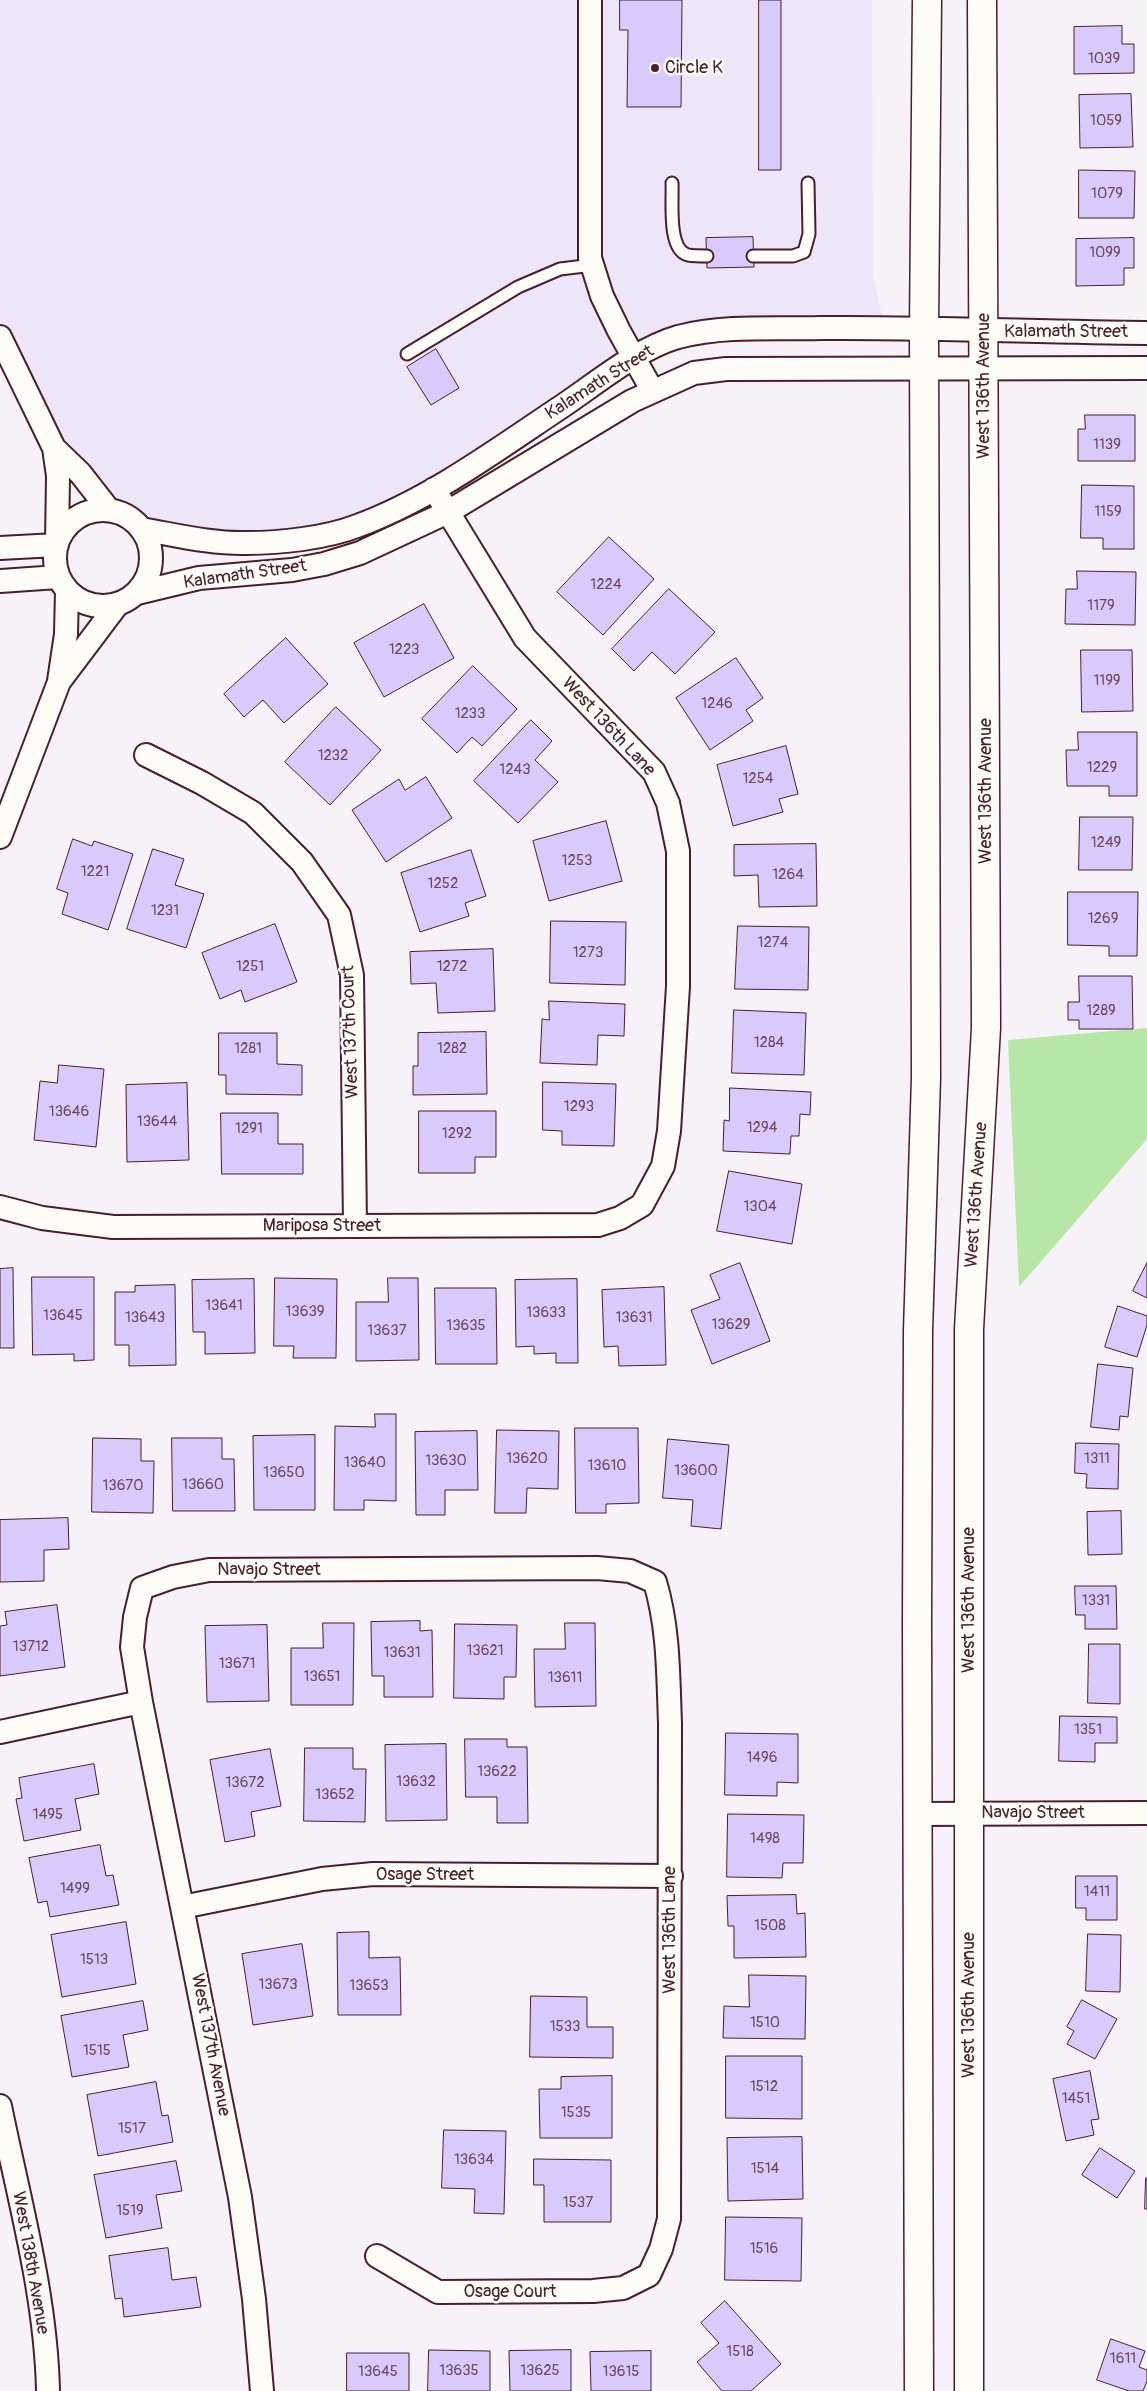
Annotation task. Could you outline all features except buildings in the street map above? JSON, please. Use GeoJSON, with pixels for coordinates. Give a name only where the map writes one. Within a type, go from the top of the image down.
{"type":"FeatureCollection","features":[{"type":"Feature","properties":{"kind":"main road"},"geometry":{"type":"LineString","coordinates":[[918,2391],[918,1331],[926,1087],[924,329],[927,0]]}},
{"type":"Feature","properties":{"kind":"main road","name":"West 136th Avenue"},"geometry":{"type":"LineString","coordinates":[[969,2391],[969,1329],[986,1028],[982,0]]}},
{"type":"Feature","properties":{"kind":"street"},"geometry":{"type":"LineString","coordinates":[[590,0],[590,258],[602,296],[652,390]]}},
{"type":"Feature","properties":{"kind":"street","name":"Kalamath Street"},"geometry":{"type":"LineString","coordinates":[[141,528],[201,540],[244,543],[283,542],[356,527],[434,488],[634,358],[675,338],[713,329],[924,329],[1147,333]]}},
{"type":"Feature","properties":{"kind":"street"},"geometry":{"type":"LineString","coordinates":[[0,337],[54,448],[58,476],[54,561],[62,584],[66,634],[59,682],[0,837]]}},
{"type":"Feature","properties":{"kind":"street","name":"Kalamath Street"},"geometry":{"type":"LineString","coordinates":[[137,593],[199,578],[292,570],[324,564],[360,553],[448,512],[632,400],[694,373],[726,369],[1147,368]]}},
{"type":"Feature","properties":{"kind":"street"},"geometry":{"type":"LineString","coordinates":[[54,448],[80,473],[109,510]]}},
{"type":"Feature","properties":{"kind":"street","name":"West 136th Lane"},"geometry":{"type":"LineString","coordinates":[[434,488],[525,638],[654,772],[668,803],[678,851],[678,986],[669,1132],[663,1166],[642,1205]]}},
{"type":"Feature","properties":{"kind":"street"},"geometry":{"type":"LineString","coordinates":[[56,543],[72,520],[83,513],[109,510],[130,518],[141,528],[148,541],[151,554],[150,569],[145,582],[137,593],[117,605],[59,682]]}},
{"type":"Feature","properties":{"kind":"street"},"geometry":{"type":"LineString","coordinates":[[0,548],[56,543]]}},
{"type":"Feature","properties":{"kind":"street"},"geometry":{"type":"LineString","coordinates":[[0,581],[62,584],[77,600],[90,605],[103,607],[117,605]]}},
{"type":"Feature","properties":{"kind":"street","name":"West 137th Court"},"geometry":{"type":"LineString","coordinates":[[146,755],[202,783],[253,813],[302,862],[339,914],[352,975],[355,1226]]}},
{"type":"Feature","properties":{"kind":"street","name":"Mariposa Street"},"geometry":{"type":"LineString","coordinates":[[0,1207],[42,1218],[113,1227],[598,1225],[620,1218],[642,1205]]}},
{"type":"Feature","properties":{"kind":"street","name":"Navajo Street"},"geometry":{"type":"LineString","coordinates":[[141,1702],[132,1647],[135,1617],[142,1588],[173,1577],[209,1570],[597,1568],[630,1571],[655,1582]]}},
{"type":"Feature","properties":{"kind":"street","name":"West 136th Lane"},"geometry":{"type":"LineString","coordinates":[[649,2275],[661,2249],[669,2219],[670,1876],[667,1644],[664,1611],[655,1582]]}},
{"type":"Feature","properties":{"kind":"street"},"geometry":{"type":"LineString","coordinates":[[0,1732],[141,1702]]}},
{"type":"Feature","properties":{"kind":"street","name":"West 137th Avenue"},"geometry":{"type":"LineString","coordinates":[[141,1702],[240,2197],[254,2299],[262,2391]]}},
{"type":"Feature","properties":{"kind":"street","name":"Navajo Street"},"geometry":{"type":"LineString","coordinates":[[918,1814],[1147,1813]]}},
{"type":"Feature","properties":{"kind":"street","name":"Osage Street"},"geometry":{"type":"LineString","coordinates":[[182,1907],[322,1879],[373,1874],[670,1876]]}},
{"type":"Feature","properties":{"kind":"street","name":"West 138th Avenue"},"geometry":{"type":"LineString","coordinates":[[0,2106],[35,2276],[47,2359],[48,2391]]}},
{"type":"Feature","properties":{"kind":"street","name":"Osage Court"},"geometry":{"type":"LineString","coordinates":[[377,2256],[438,2292],[592,2291],[623,2288],[649,2275]]}},
{"type":"Feature","properties":{"kind":"lane"},"geometry":{"type":"LineString","coordinates":[[672,183],[674,240],[678,249],[687,255],[707,256]]}},
{"type":"Feature","properties":{"kind":"lane"},"geometry":{"type":"LineString","coordinates":[[753,256],[793,256],[804,252],[809,234],[808,183]]}},
{"type":"Feature","properties":{"kind":"lane"},"geometry":{"type":"LineString","coordinates":[[408,354],[518,287],[560,269],[593,265]]}},
{"type":"Feature","properties":{"kind":"shaded area"},"geometry":{"type":"Polygon","coordinates":[[[0,0],[872,0],[873,277],[885,328],[713,329],[634,358],[434,489],[314,536],[141,529],[130,518],[117,511],[80,473],[0,337],[0,0]]]}},
{"type":"Feature","properties":{"kind":"green space"},"geometry":{"type":"Polygon","coordinates":[[[1147,1028],[1147,1139],[1019,1287],[1008,1040],[1147,1028]]]}},
{"type":"Feature","properties":{"kind":"place","name":"Circle K"},"geometry":{"type":"Point","coordinates":[655,68]}}]}
